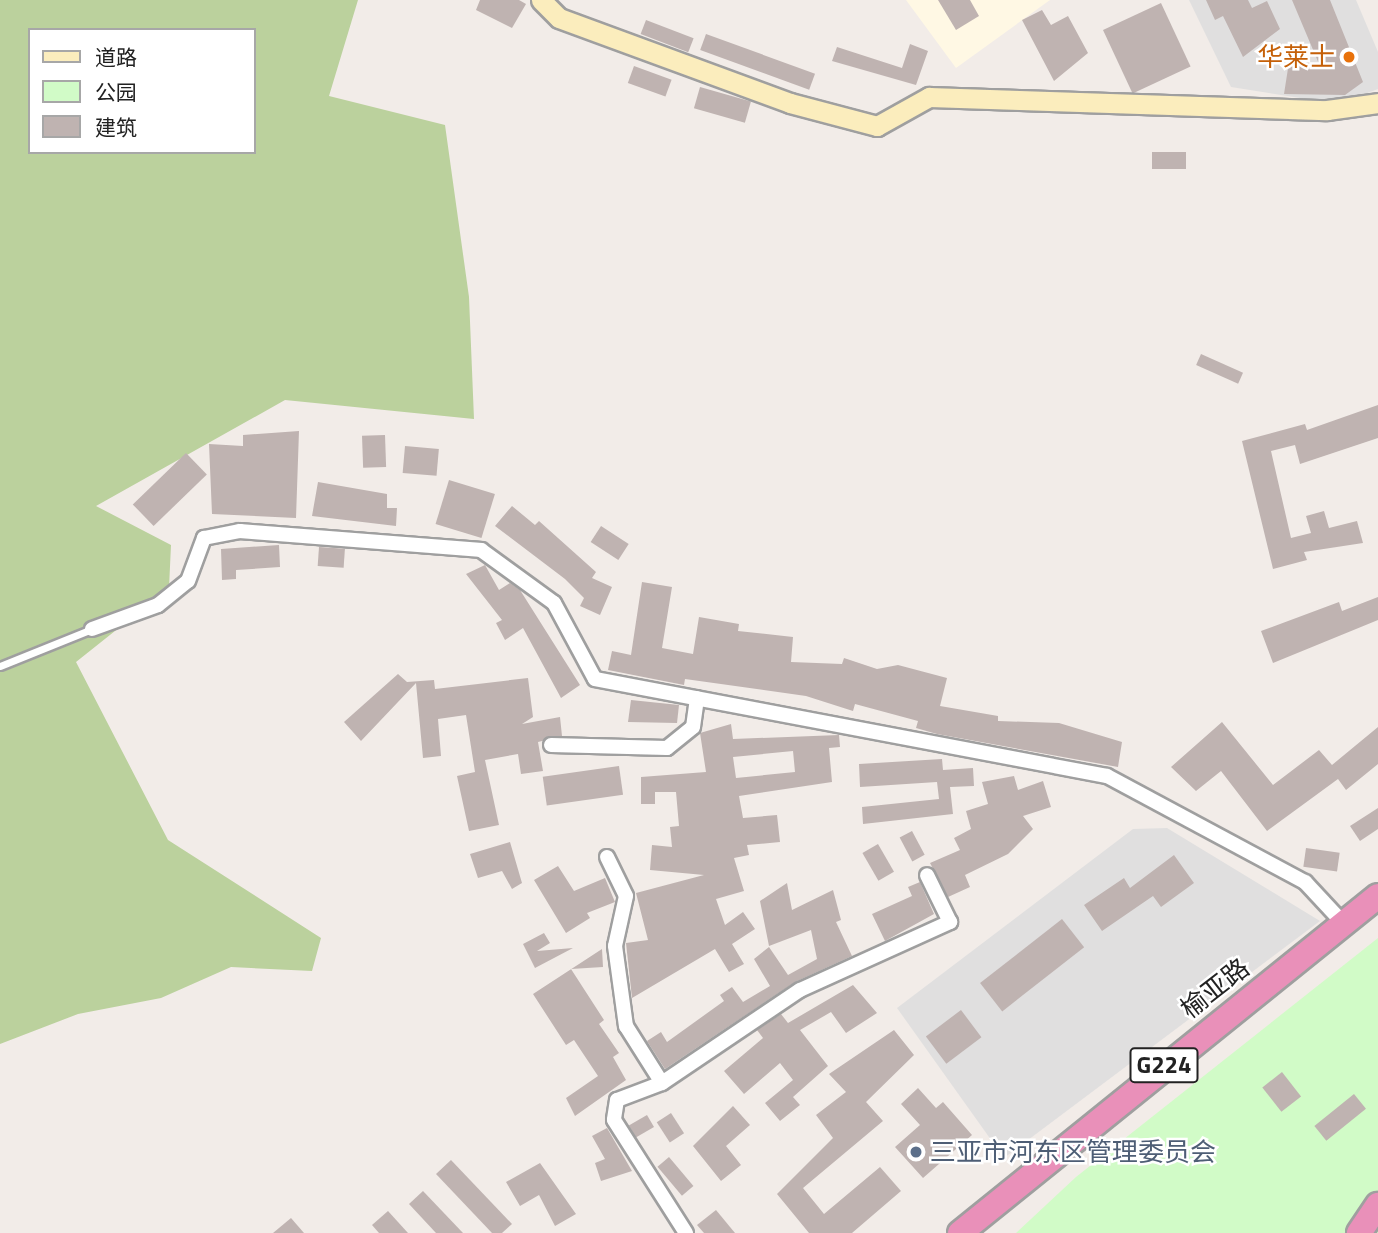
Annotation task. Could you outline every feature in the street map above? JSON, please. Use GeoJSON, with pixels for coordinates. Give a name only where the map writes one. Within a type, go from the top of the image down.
{"type":"FeatureCollection","features":[{"type":"Feature","properties":{"kind":"highway","name":"榆亚路"},"geometry":{"type":"LineString","coordinates":[[960,1233],[1378,896]]}},
{"type":"Feature","properties":{"kind":"highway"},"geometry":{"type":"LineString","coordinates":[[1359,1233],[1378,1205]]}},
{"type":"Feature","properties":{"kind":"street"},"geometry":{"type":"LineString","coordinates":[[541,0],[559,18],[790,103],[877,126],[929,97],[1327,110],[1378,103]]}},
{"type":"Feature","properties":{"kind":"street"},"geometry":{"type":"LineString","coordinates":[[92,629],[158,605],[188,581],[204,538],[240,531],[481,550],[554,603],[595,679],[1107,776],[1305,881],[1344,924]]}},
{"type":"Feature","properties":{"kind":"street"},"geometry":{"type":"LineString","coordinates":[[551,746],[667,748],[693,727],[696,698]]}},
{"type":"Feature","properties":{"kind":"street"},"geometry":{"type":"LineString","coordinates":[[607,857],[626,896],[615,946],[626,1026],[662,1083]]}},
{"type":"Feature","properties":{"kind":"street"},"geometry":{"type":"LineString","coordinates":[[686,1233],[614,1120],[617,1100],[662,1083],[800,990],[950,922],[926,875]]}},
{"type":"Feature","properties":{"kind":"lane"},"geometry":{"type":"LineString","coordinates":[[0,666],[92,629]]}},
{"type":"Feature","properties":{"kind":"shaded area"},"geometry":{"type":"Polygon","coordinates":[[[906,0],[1050,0],[956,68],[906,0]]]}},
{"type":"Feature","properties":{"kind":"shaded area"},"geometry":{"type":"Polygon","coordinates":[[[1189,0],[1356,0],[1378,52],[1378,89],[1338,104],[1231,87],[1189,0]]]}},
{"type":"Feature","properties":{"kind":"shaded area"},"geometry":{"type":"Polygon","coordinates":[[[1167,828],[1320,921],[1004,1158],[897,1008],[1133,829],[1167,828]]]}},
{"type":"Feature","properties":{"kind":"green space"},"geometry":{"type":"Polygon","coordinates":[[[0,0],[358,0],[329,96],[445,125],[469,297],[474,419],[285,400],[96,506],[171,545],[169,588],[76,662],[168,840],[321,938],[312,971],[231,967],[161,998],[78,1014],[0,1044],[0,0]]]}},
{"type":"Feature","properties":{"kind":"green space"},"geometry":{"type":"Polygon","coordinates":[[[1378,938],[1378,1233],[1016,1233],[1076,1177],[1378,938]]]}},
{"type":"Feature","properties":{"kind":"building"},"geometry":{"type":"Polygon","coordinates":[[[480,0],[519,0],[526,4],[512,28],[476,10],[480,0]]]}},
{"type":"Feature","properties":{"kind":"building"},"geometry":{"type":"Polygon","coordinates":[[[938,0],[970,0],[979,16],[956,30],[938,0]]]}},
{"type":"Feature","properties":{"kind":"building"},"geometry":{"type":"Polygon","coordinates":[[[1206,0],[1248,0],[1252,8],[1267,1],[1280,29],[1243,57],[1223,16],[1215,20],[1206,0]]]}},
{"type":"Feature","properties":{"kind":"building"},"geometry":{"type":"Polygon","coordinates":[[[1292,0],[1330,0],[1363,82],[1345,95],[1284,94],[1289,62],[1319,64],[1292,0]]]}},
{"type":"Feature","properties":{"kind":"building"},"geometry":{"type":"Polygon","coordinates":[[[1161,3],[1191,66],[1133,93],[1103,30],[1161,3]]]}},
{"type":"Feature","properties":{"kind":"building"},"geometry":{"type":"Polygon","coordinates":[[[1042,10],[1051,25],[1068,16],[1088,53],[1054,81],[1022,20],[1042,10]]]}},
{"type":"Feature","properties":{"kind":"building"},"geometry":{"type":"Polygon","coordinates":[[[646,20],[694,38],[688,52],[641,34],[646,20]]]}},
{"type":"Feature","properties":{"kind":"building"},"geometry":{"type":"Polygon","coordinates":[[[706,34],[815,74],[809,90],[700,50],[706,34]]]}},
{"type":"Feature","properties":{"kind":"building"},"geometry":{"type":"Polygon","coordinates":[[[910,44],[928,51],[916,85],[832,61],[837,47],[902,68],[910,44]]]}},
{"type":"Feature","properties":{"kind":"building"},"geometry":{"type":"Polygon","coordinates":[[[634,66],[672,80],[665,97],[628,83],[634,66]]]}},
{"type":"Feature","properties":{"kind":"building"},"geometry":{"type":"Polygon","coordinates":[[[700,87],[751,102],[745,123],[694,108],[700,87]]]}},
{"type":"Feature","properties":{"kind":"building"},"geometry":{"type":"Polygon","coordinates":[[[1152,152],[1186,152],[1186,169],[1152,169],[1152,152]]]}},
{"type":"Feature","properties":{"kind":"building"},"geometry":{"type":"Polygon","coordinates":[[[1201,354],[1243,373],[1238,384],[1196,365],[1201,354]]]}},
{"type":"Feature","properties":{"kind":"building"},"geometry":{"type":"Polygon","coordinates":[[[1378,405],[1378,438],[1300,464],[1295,445],[1271,451],[1291,538],[1311,533],[1306,516],[1324,511],[1329,528],[1357,521],[1363,543],[1304,552],[1307,560],[1273,569],[1242,441],[1305,424],[1307,430],[1378,405]]]}},
{"type":"Feature","properties":{"kind":"building"},"geometry":{"type":"Polygon","coordinates":[[[299,431],[296,518],[212,514],[209,444],[243,446],[243,435],[299,431]]]}},
{"type":"Feature","properties":{"kind":"building"},"geometry":{"type":"Polygon","coordinates":[[[385,435],[386,467],[363,468],[362,436],[385,435]]]}},
{"type":"Feature","properties":{"kind":"building"},"geometry":{"type":"Polygon","coordinates":[[[405,446],[439,449],[437,476],[403,473],[405,446]]]}},
{"type":"Feature","properties":{"kind":"building"},"geometry":{"type":"Polygon","coordinates":[[[186,453],[207,475],[154,526],[133,504],[186,453]]]}},
{"type":"Feature","properties":{"kind":"building"},"geometry":{"type":"Polygon","coordinates":[[[449,480],[495,494],[481,538],[436,524],[449,480]]]}},
{"type":"Feature","properties":{"kind":"building"},"geometry":{"type":"Polygon","coordinates":[[[318,482],[387,494],[387,508],[397,508],[396,526],[312,516],[318,482]]]}},
{"type":"Feature","properties":{"kind":"building"},"geometry":{"type":"Polygon","coordinates":[[[512,506],[535,525],[539,521],[596,572],[592,578],[612,587],[600,615],[580,606],[584,598],[565,579],[495,526],[512,506]]]}},
{"type":"Feature","properties":{"kind":"building"},"geometry":{"type":"Polygon","coordinates":[[[601,526],[629,544],[618,560],[591,542],[601,526]]]}},
{"type":"Feature","properties":{"kind":"building"},"geometry":{"type":"Polygon","coordinates":[[[279,545],[280,567],[236,570],[236,579],[222,580],[221,549],[279,545]]]}},
{"type":"Feature","properties":{"kind":"building"},"geometry":{"type":"Polygon","coordinates":[[[319,547],[345,549],[344,568],[318,566],[319,547]]]}},
{"type":"Feature","properties":{"kind":"building"},"geometry":{"type":"Polygon","coordinates":[[[485,565],[499,590],[510,583],[520,590],[580,685],[561,698],[523,628],[505,640],[496,623],[502,620],[466,574],[485,565]]]}},
{"type":"Feature","properties":{"kind":"building"},"geometry":{"type":"Polygon","coordinates":[[[642,582],[672,587],[662,648],[693,654],[699,617],[739,624],[738,631],[793,637],[791,662],[842,664],[844,658],[877,669],[898,665],[947,678],[940,706],[998,716],[998,721],[1059,723],[1122,742],[1118,767],[937,734],[916,728],[918,721],[855,704],[853,711],[806,696],[685,679],[684,685],[608,670],[612,651],[631,655],[642,582]]]}},
{"type":"Feature","properties":{"kind":"building"},"geometry":{"type":"Polygon","coordinates":[[[1378,597],[1378,620],[1273,663],[1261,631],[1339,602],[1342,611],[1378,597]]]}},
{"type":"Feature","properties":{"kind":"building"},"geometry":{"type":"Polygon","coordinates":[[[398,674],[407,682],[434,680],[435,689],[528,678],[533,717],[522,724],[560,717],[562,736],[538,742],[543,771],[521,774],[518,754],[485,760],[499,825],[469,831],[457,776],[475,772],[466,715],[438,719],[441,756],[423,758],[416,683],[361,741],[344,722],[398,674]]]}},
{"type":"Feature","properties":{"kind":"building"},"geometry":{"type":"Polygon","coordinates":[[[631,700],[679,705],[677,723],[628,722],[631,700]]]}},
{"type":"Feature","properties":{"kind":"building"},"geometry":{"type":"Polygon","coordinates":[[[1222,722],[1273,785],[1319,750],[1332,765],[1378,727],[1378,764],[1346,790],[1338,779],[1267,831],[1221,771],[1196,791],[1171,767],[1222,722]]]}},
{"type":"Feature","properties":{"kind":"building"},"geometry":{"type":"Polygon","coordinates":[[[731,724],[733,739],[839,735],[840,747],[829,748],[832,782],[739,796],[743,818],[777,815],[780,842],[747,845],[749,855],[734,858],[744,891],[716,899],[725,925],[743,912],[755,929],[732,944],[744,964],[729,972],[715,949],[632,998],[626,943],[648,940],[636,893],[704,875],[650,870],[652,845],[672,847],[670,827],[679,826],[676,792],[655,792],[655,804],[641,804],[641,777],[706,772],[700,733],[731,724]],[[793,751],[733,757],[736,778],[795,772],[793,751]]]}},
{"type":"Feature","properties":{"kind":"building"},"geometry":{"type":"Polygon","coordinates":[[[942,759],[943,770],[973,768],[974,786],[950,787],[953,814],[863,824],[862,807],[939,799],[937,782],[860,787],[859,764],[942,759]]]}},
{"type":"Feature","properties":{"kind":"building"},"geometry":{"type":"Polygon","coordinates":[[[619,766],[623,795],[547,805],[543,777],[619,766]]]}},
{"type":"Feature","properties":{"kind":"building"},"geometry":{"type":"Polygon","coordinates":[[[1014,776],[1018,790],[1043,781],[1051,807],[1023,816],[1033,829],[1008,854],[965,875],[970,887],[948,897],[930,863],[960,850],[954,838],[971,829],[966,811],[988,804],[982,782],[1014,776]]]}},
{"type":"Feature","properties":{"kind":"building"},"geometry":{"type":"Polygon","coordinates":[[[1378,808],[1378,829],[1360,841],[1350,826],[1378,808]]]}},
{"type":"Feature","properties":{"kind":"building"},"geometry":{"type":"Polygon","coordinates":[[[912,831],[925,855],[912,861],[900,838],[912,831]]]}},
{"type":"Feature","properties":{"kind":"building"},"geometry":{"type":"Polygon","coordinates":[[[510,842],[522,883],[512,889],[502,871],[478,878],[470,854],[510,842]]]}},
{"type":"Feature","properties":{"kind":"building"},"geometry":{"type":"Polygon","coordinates":[[[878,844],[894,872],[878,881],[862,853],[878,844]]]}},
{"type":"Feature","properties":{"kind":"building"},"geometry":{"type":"Polygon","coordinates":[[[1306,848],[1340,853],[1337,872],[1303,867],[1306,848]]]}},
{"type":"Feature","properties":{"kind":"building"},"geometry":{"type":"Polygon","coordinates":[[[1174,855],[1194,883],[1161,907],[1153,896],[1102,931],[1084,905],[1124,878],[1130,888],[1174,855]]]}},
{"type":"Feature","properties":{"kind":"building"},"geometry":{"type":"Polygon","coordinates":[[[558,866],[574,891],[605,878],[615,902],[587,913],[590,918],[566,933],[534,880],[558,866]]]}},
{"type":"Feature","properties":{"kind":"building"},"geometry":{"type":"Polygon","coordinates":[[[920,882],[934,914],[885,941],[872,914],[912,896],[908,887],[920,882]]]}},
{"type":"Feature","properties":{"kind":"building"},"geometry":{"type":"Polygon","coordinates":[[[787,883],[792,910],[833,890],[841,920],[836,922],[852,956],[795,982],[665,1069],[647,1041],[661,1032],[667,1042],[724,1001],[720,995],[732,987],[743,1002],[770,986],[754,959],[769,947],[788,975],[817,959],[811,930],[769,946],[760,901],[787,883]]]}},
{"type":"Feature","properties":{"kind":"building"},"geometry":{"type":"Polygon","coordinates":[[[1062,919],[1084,947],[1002,1011],[980,983],[1062,919]]]}},
{"type":"Feature","properties":{"kind":"building"},"geometry":{"type":"Polygon","coordinates":[[[544,933],[550,943],[537,951],[573,948],[535,968],[523,944],[544,933]]]}},
{"type":"Feature","properties":{"kind":"building"},"geometry":{"type":"Polygon","coordinates":[[[602,949],[603,967],[571,969],[602,949]]]}},
{"type":"Feature","properties":{"kind":"building"},"geometry":{"type":"Polygon","coordinates":[[[571,969],[604,1020],[599,1024],[619,1053],[613,1057],[626,1080],[575,1116],[566,1098],[598,1076],[574,1040],[566,1045],[533,994],[571,969]]]}},
{"type":"Feature","properties":{"kind":"building"},"geometry":{"type":"Polygon","coordinates":[[[853,985],[877,1013],[846,1033],[831,1012],[800,1030],[828,1066],[793,1097],[800,1105],[780,1121],[765,1103],[793,1080],[780,1063],[744,1094],[724,1071],[763,1038],[757,1030],[781,1014],[788,1023],[853,985]]]}},
{"type":"Feature","properties":{"kind":"building"},"geometry":{"type":"Polygon","coordinates":[[[961,1010],[981,1037],[946,1064],[926,1036],[961,1010]]]}},
{"type":"Feature","properties":{"kind":"building"},"geometry":{"type":"Polygon","coordinates":[[[894,1030],[914,1055],[866,1102],[883,1121],[803,1188],[824,1214],[880,1167],[901,1191],[852,1233],[809,1233],[777,1194],[833,1138],[816,1115],[846,1092],[829,1074],[894,1030]]]}},
{"type":"Feature","properties":{"kind":"building"},"geometry":{"type":"Polygon","coordinates":[[[1282,1072],[1301,1096],[1281,1112],[1262,1087],[1282,1072]]]}},
{"type":"Feature","properties":{"kind":"building"},"geometry":{"type":"Polygon","coordinates":[[[918,1088],[936,1108],[943,1102],[972,1135],[923,1178],[895,1147],[920,1125],[901,1104],[918,1088]]]}},
{"type":"Feature","properties":{"kind":"building"},"geometry":{"type":"Polygon","coordinates":[[[1354,1094],[1366,1109],[1326,1141],[1314,1126],[1354,1094]]]}},
{"type":"Feature","properties":{"kind":"building"},"geometry":{"type":"Polygon","coordinates":[[[733,1106],[750,1125],[726,1146],[741,1165],[721,1181],[693,1146],[733,1106]]]}},
{"type":"Feature","properties":{"kind":"building"},"geometry":{"type":"Polygon","coordinates":[[[671,1113],[684,1133],[670,1142],[657,1122],[671,1113]]]}},
{"type":"Feature","properties":{"kind":"building"},"geometry":{"type":"Polygon","coordinates":[[[647,1115],[654,1127],[636,1138],[629,1126],[647,1115]]]}},
{"type":"Feature","properties":{"kind":"building"},"geometry":{"type":"Polygon","coordinates":[[[607,1128],[632,1171],[601,1181],[595,1163],[605,1159],[592,1136],[607,1128]]]}},
{"type":"Feature","properties":{"kind":"building"},"geometry":{"type":"Polygon","coordinates":[[[669,1157],[693,1186],[682,1196],[658,1167],[669,1157]]]}},
{"type":"Feature","properties":{"kind":"building"},"geometry":{"type":"Polygon","coordinates":[[[451,1160],[512,1224],[502,1233],[492,1233],[436,1174],[451,1160]]]}},
{"type":"Feature","properties":{"kind":"building"},"geometry":{"type":"Polygon","coordinates":[[[540,1163],[576,1214],[555,1226],[539,1195],[520,1206],[506,1182],[540,1163]]]}},
{"type":"Feature","properties":{"kind":"building"},"geometry":{"type":"Polygon","coordinates":[[[423,1191],[463,1233],[436,1233],[409,1204],[423,1191]]]}},
{"type":"Feature","properties":{"kind":"building"},"geometry":{"type":"Polygon","coordinates":[[[716,1210],[735,1233],[704,1233],[697,1225],[716,1210]]]}},
{"type":"Feature","properties":{"kind":"building"},"geometry":{"type":"Polygon","coordinates":[[[388,1211],[408,1233],[379,1233],[372,1225],[388,1211]]]}},
{"type":"Feature","properties":{"kind":"building"},"geometry":{"type":"Polygon","coordinates":[[[291,1218],[304,1233],[273,1233],[291,1218]]]}},
{"type":"Feature","properties":{"kind":"place","name":"华莱士"},"geometry":{"type":"Point","coordinates":[1349,57]}},
{"type":"Feature","properties":{"kind":"place","name":"三亚市河东区管理委员会"},"geometry":{"type":"Point","coordinates":[916,1152]}}]}
